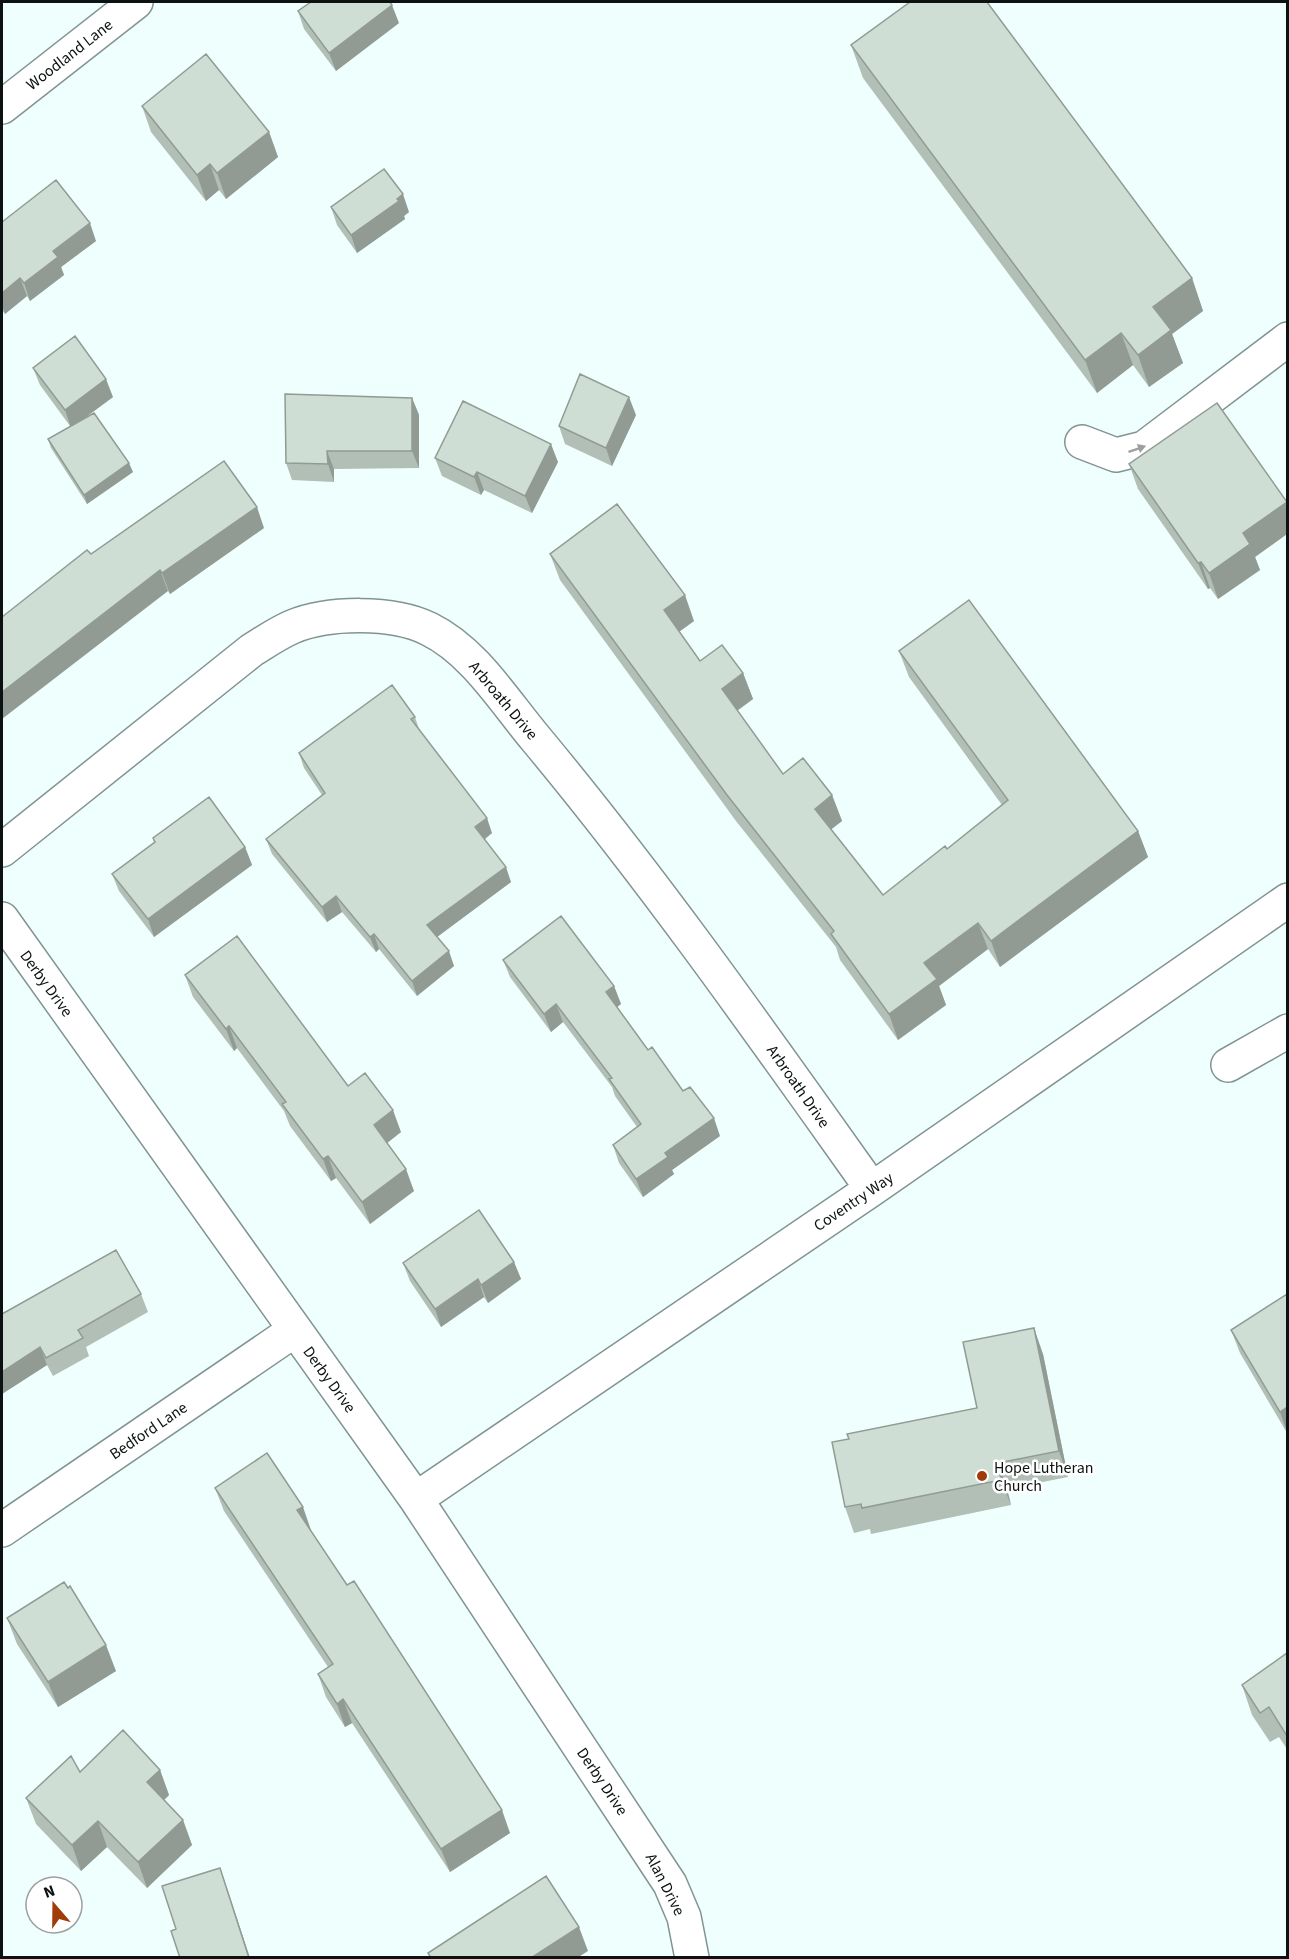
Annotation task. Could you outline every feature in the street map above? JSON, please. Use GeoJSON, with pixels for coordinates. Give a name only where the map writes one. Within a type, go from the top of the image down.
{"type":"FeatureCollection","features":[{"type":"Feature","properties":{"kind":"street","name":"Woodland Lane"},"geometry":{"type":"LineString","coordinates":[[2,107],[136,2]]}},
{"type":"Feature","properties":{"kind":"street"},"geometry":{"type":"LineString","coordinates":[[1082,442],[1116,455],[1144,448],[1287,339]]}},
{"type":"Feature","properties":{"kind":"street","name":"Arbroath Drive"},"geometry":{"type":"LineString","coordinates":[[2,850],[252,650],[293,627],[345,614],[384,617],[429,628],[465,653],[563,771],[747,1013],[872,1189]]}},
{"type":"Feature","properties":{"kind":"street","name":"Coventry Way"},"geometry":{"type":"LineString","coordinates":[[416,1499],[872,1189],[1287,900]]}},
{"type":"Feature","properties":{"kind":"street","name":"Derby Drive"},"geometry":{"type":"LineString","coordinates":[[2,920],[416,1499],[646,1846]]}},
{"type":"Feature","properties":{"kind":"street"},"geometry":{"type":"LineString","coordinates":[[1228,1065],[1287,1031]]}},
{"type":"Feature","properties":{"kind":"street","name":"Bedford Lane"},"geometry":{"type":"LineString","coordinates":[[2,1530],[295,1330]]}},
{"type":"Feature","properties":{"kind":"street","name":"Alan Drive"},"geometry":{"type":"LineString","coordinates":[[646,1846],[670,1884],[684,1917],[692,1958]]}},
{"type":"Feature","properties":{"kind":"building"},"geometry":{"type":"Polygon","coordinates":[[[311,2],[390,2],[392,5],[329,53],[298,11],[311,2]]]}},
{"type":"Feature","properties":{"kind":"building"},"geometry":{"type":"Polygon","coordinates":[[[910,2],[987,2],[1192,278],[1153,307],[1171,330],[1138,355],[1121,333],[1085,360],[851,45],[910,2]]]}},
{"type":"Feature","properties":{"kind":"building"},"geometry":{"type":"Polygon","coordinates":[[[206,54],[269,132],[217,173],[210,164],[197,175],[142,106],[206,54]]]}},
{"type":"Feature","properties":{"kind":"building"},"geometry":{"type":"Polygon","coordinates":[[[384,169],[403,194],[397,199],[399,201],[351,235],[331,207],[384,169]]]}},
{"type":"Feature","properties":{"kind":"building"},"geometry":{"type":"Polygon","coordinates":[[[56,180],[90,223],[53,251],[58,257],[24,283],[20,278],[2,293],[2,222],[56,180]]]}},
{"type":"Feature","properties":{"kind":"building"},"geometry":{"type":"Polygon","coordinates":[[[75,336],[106,379],[65,410],[33,368],[75,336]]]}},
{"type":"Feature","properties":{"kind":"building"},"geometry":{"type":"Polygon","coordinates":[[[580,374],[629,397],[606,448],[559,426],[580,374]]]}},
{"type":"Feature","properties":{"kind":"building"},"geometry":{"type":"Polygon","coordinates":[[[285,394],[412,398],[412,451],[327,451],[328,464],[286,463],[285,394]]]}},
{"type":"Feature","properties":{"kind":"building"},"geometry":{"type":"Polygon","coordinates":[[[463,401],[551,444],[525,496],[477,472],[474,477],[435,458],[463,401]]]}},
{"type":"Feature","properties":{"kind":"building"},"geometry":{"type":"Polygon","coordinates":[[[1217,403],[1287,502],[1243,533],[1250,544],[1209,573],[1201,562],[1198,563],[1129,464],[1217,403]]]}},
{"type":"Feature","properties":{"kind":"building"},"geometry":{"type":"Polygon","coordinates":[[[94,413],[129,463],[84,495],[48,439],[94,413]]]}},
{"type":"Feature","properties":{"kind":"building"},"geometry":{"type":"Polygon","coordinates":[[[224,461],[257,507],[162,573],[160,570],[2,692],[2,617],[87,550],[91,554],[224,461]]]}},
{"type":"Feature","properties":{"kind":"building"},"geometry":{"type":"Polygon","coordinates":[[[617,504],[685,595],[664,610],[700,661],[722,645],[743,673],[722,689],[783,774],[803,758],[832,795],[815,809],[883,895],[945,846],[947,849],[1008,800],[899,651],[969,600],[1138,831],[991,941],[978,923],[924,963],[937,979],[889,1014],[831,934],[834,931],[727,795],[550,554],[617,504]]]}},
{"type":"Feature","properties":{"kind":"building"},"geometry":{"type":"Polygon","coordinates":[[[392,685],[415,717],[411,719],[487,818],[475,827],[506,867],[427,925],[449,951],[412,981],[374,934],[370,937],[336,896],[322,907],[266,839],[325,793],[299,753],[392,685]]]}},
{"type":"Feature","properties":{"kind":"building"},"geometry":{"type":"Polygon","coordinates":[[[209,797],[245,847],[148,919],[112,874],[155,842],[153,838],[209,797]]]}},
{"type":"Feature","properties":{"kind":"building"},"geometry":{"type":"Polygon","coordinates":[[[561,916],[614,986],[606,992],[648,1050],[652,1047],[683,1091],[690,1087],[714,1118],[665,1153],[668,1157],[636,1179],[613,1145],[641,1124],[609,1079],[612,1078],[556,1004],[544,1014],[503,960],[561,916]]]}},
{"type":"Feature","properties":{"kind":"building"},"geometry":{"type":"Polygon","coordinates":[[[237,936],[348,1086],[365,1073],[393,1110],[374,1125],[406,1169],[362,1202],[328,1156],[323,1159],[282,1104],[286,1102],[229,1026],[226,1029],[185,975],[237,936]]]}},
{"type":"Feature","properties":{"kind":"building"},"geometry":{"type":"Polygon","coordinates":[[[479,1210],[514,1262],[481,1285],[478,1279],[435,1309],[403,1263],[479,1210]]]}},
{"type":"Feature","properties":{"kind":"building"},"geometry":{"type":"Polygon","coordinates":[[[116,1250],[141,1294],[78,1330],[83,1338],[46,1358],[40,1347],[2,1372],[2,1314],[116,1250]]]}},
{"type":"Feature","properties":{"kind":"building"},"geometry":{"type":"Polygon","coordinates":[[[1287,1294],[1287,1407],[1280,1412],[1231,1330],[1287,1294]]]}},
{"type":"Feature","properties":{"kind":"building"},"geometry":{"type":"Polygon","coordinates":[[[1034,1328],[1059,1451],[998,1463],[1001,1480],[862,1508],[861,1504],[845,1507],[832,1442],[849,1439],[847,1434],[977,1408],[963,1342],[1034,1328]]]}},
{"type":"Feature","properties":{"kind":"building"},"geometry":{"type":"Polygon","coordinates":[[[267,1453],[303,1507],[297,1510],[347,1585],[354,1581],[502,1810],[441,1849],[343,1699],[337,1704],[318,1674],[333,1664],[215,1488],[267,1453]]]}},
{"type":"Feature","properties":{"kind":"building"},"geometry":{"type":"Polygon","coordinates":[[[64,1582],[68,1588],[70,1586],[106,1645],[48,1682],[7,1618],[64,1582]]]}},
{"type":"Feature","properties":{"kind":"building"},"geometry":{"type":"Polygon","coordinates":[[[1287,1653],[1287,1736],[1269,1707],[1260,1713],[1242,1685],[1287,1653]]]}},
{"type":"Feature","properties":{"kind":"building"},"geometry":{"type":"Polygon","coordinates":[[[123,1730],[160,1770],[147,1782],[183,1820],[138,1862],[98,1821],[72,1845],[26,1798],[71,1756],[80,1772],[123,1730]]]}},
{"type":"Feature","properties":{"kind":"building"},"geometry":{"type":"Polygon","coordinates":[[[220,1868],[249,1958],[180,1958],[171,1931],[176,1929],[162,1886],[220,1868]]]}},
{"type":"Feature","properties":{"kind":"building"},"geometry":{"type":"Polygon","coordinates":[[[546,1876],[579,1927],[531,1958],[431,1958],[428,1953],[546,1876]]]}},
{"type":"Feature","properties":{"kind":"place","name":"Hope Lutheran Church"},"geometry":{"type":"Point","coordinates":[982,1476]}}]}
